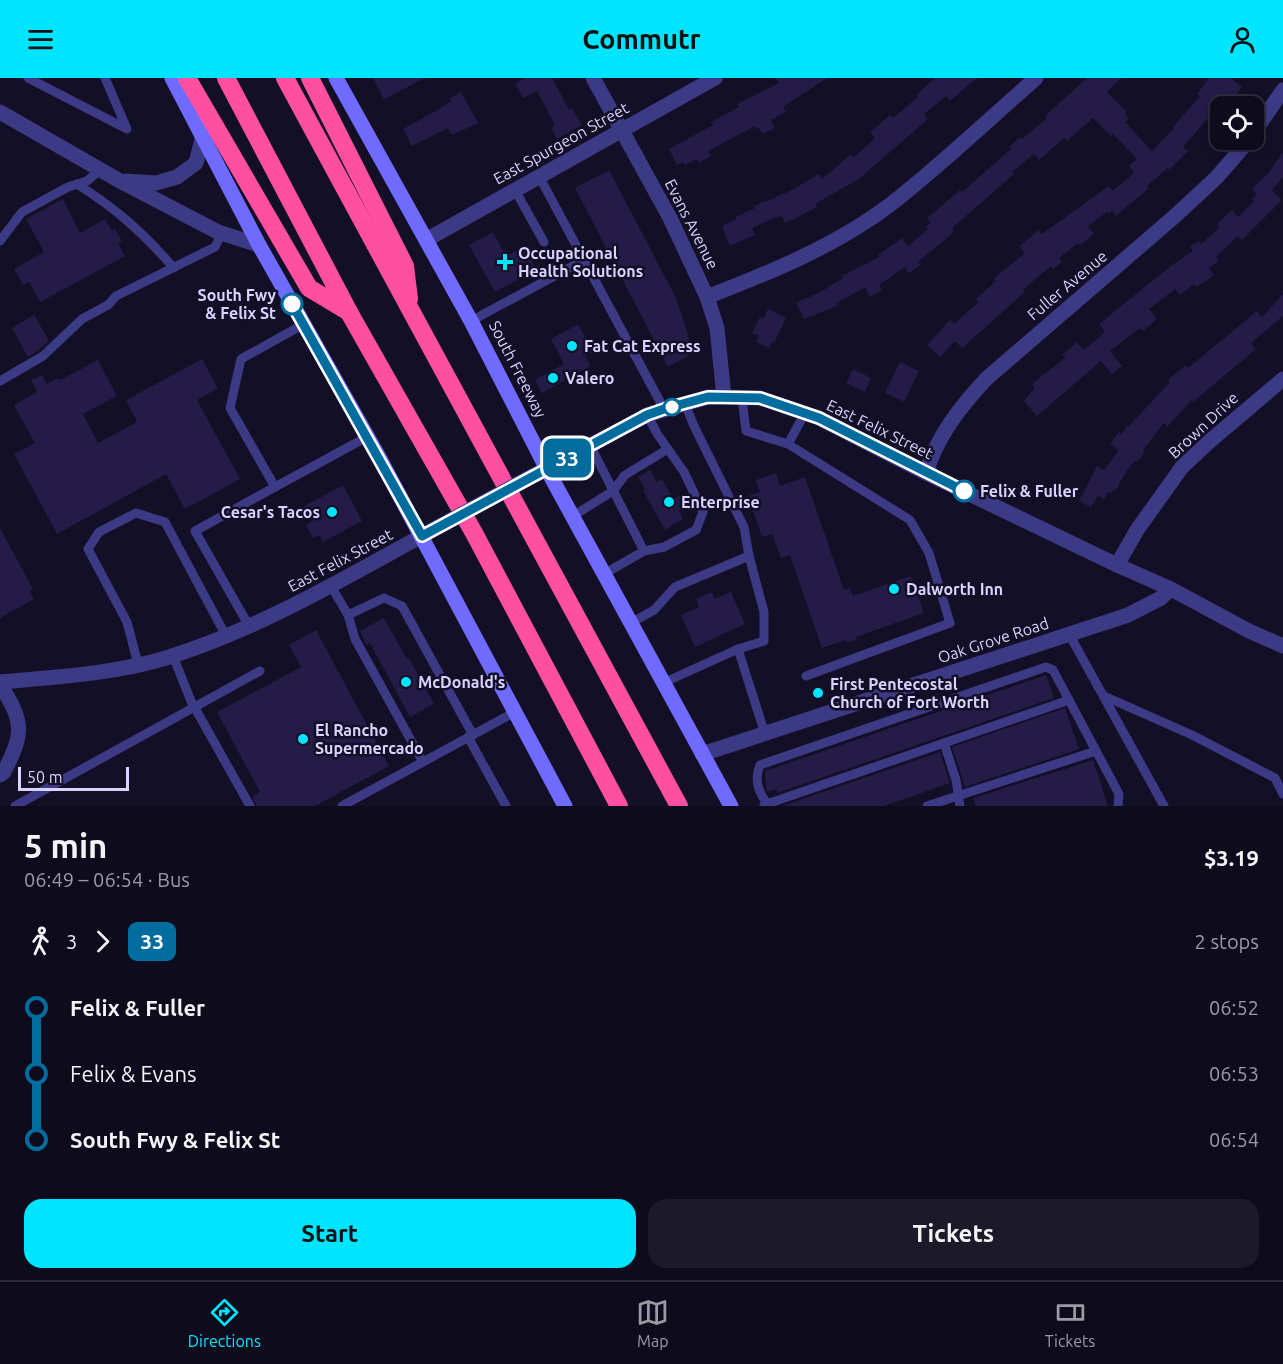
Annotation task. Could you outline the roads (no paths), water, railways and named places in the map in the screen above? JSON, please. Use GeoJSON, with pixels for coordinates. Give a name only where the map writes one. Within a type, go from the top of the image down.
{"type":"FeatureCollection","features":[{"type":"Feature","properties":{"kind":"highway"},"geometry":{"type":"LineString","coordinates":[[187,78],[309,288],[351,314]]}},
{"type":"Feature","properties":{"kind":"highway"},"geometry":{"type":"LineString","coordinates":[[226,78],[351,314],[474,533],[619,806]]}},
{"type":"Feature","properties":{"kind":"highway"},"geometry":{"type":"LineString","coordinates":[[285,78],[679,806]]}},
{"type":"Feature","properties":{"kind":"highway"},"geometry":{"type":"LineString","coordinates":[[310,78],[405,266],[410,309]]}},
{"type":"Feature","properties":{"kind":"main road"},"geometry":{"type":"LineString","coordinates":[[172,78],[259,245],[368,437],[565,806]]}},
{"type":"Feature","properties":{"kind":"main road","name":"South Freeway"},"geometry":{"type":"LineString","coordinates":[[336,78],[471,321],[540,472],[573,516],[731,806]]}},
{"type":"Feature","properties":{"kind":"street","name":"Evans Avenue"},"geometry":{"type":"LineString","coordinates":[[593,78],[680,238],[707,297],[717,328],[724,397]]}},
{"type":"Feature","properties":{"kind":"street","name":"East Spurgeon Street"},"geometry":{"type":"LineString","coordinates":[[426,240],[715,78]]}},
{"type":"Feature","properties":{"kind":"street"},"geometry":{"type":"LineString","coordinates":[[707,297],[804,257],[890,205],[1036,78]]}},
{"type":"Feature","properties":{"kind":"street"},"geometry":{"type":"LineString","coordinates":[[1264,118],[1283,90]]}},
{"type":"Feature","properties":{"kind":"street"},"geometry":{"type":"LineString","coordinates":[[0,112],[120,181],[222,233],[259,245]]}},
{"type":"Feature","properties":{"kind":"street"},"geometry":{"type":"LineString","coordinates":[[120,181],[156,183],[177,177],[196,163],[203,135]]}},
{"type":"Feature","properties":{"kind":"street","name":"Fuller Avenue"},"geometry":{"type":"LineString","coordinates":[[926,473],[945,431],[963,404],[986,379],[1175,216],[1217,177],[1240,150]]}},
{"type":"Feature","properties":{"kind":"street","name":"Brown Drive"},"geometry":{"type":"LineString","coordinates":[[1117,565],[1137,530],[1182,467],[1218,433],[1283,379]]}},
{"type":"Feature","properties":{"kind":"street","name":"East Felix Street"},"geometry":{"type":"LineString","coordinates":[[0,683],[54,678],[138,664],[172,656],[226,636],[332,586],[647,415],[708,397],[760,398],[819,418],[926,473],[1172,589]]}},
{"type":"Feature","properties":{"kind":"street"},"geometry":{"type":"LineString","coordinates":[[1172,589],[1249,631],[1283,646]]}},
{"type":"Feature","properties":{"kind":"street","name":"Oak Grove Road"},"geometry":{"type":"LineString","coordinates":[[702,754],[1128,615],[1161,598],[1172,589]]}},
{"type":"Feature","properties":{"kind":"street"},"geometry":{"type":"LineString","coordinates":[[0,683],[20,724],[18,745],[4,772],[0,774]]}},
{"type":"Feature","properties":{"kind":"lane"},"geometry":{"type":"LineString","coordinates":[[28,78],[127,129],[105,78]]}},
{"type":"Feature","properties":{"kind":"lane"},"geometry":{"type":"LineString","coordinates":[[0,241],[22,212],[68,187],[87,181],[100,170]]}},
{"type":"Feature","properties":{"kind":"lane"},"geometry":{"type":"LineString","coordinates":[[540,176],[664,409]]}},
{"type":"Feature","properties":{"kind":"lane"},"geometry":{"type":"LineString","coordinates":[[77,184],[108,204],[142,232],[174,268]]}},
{"type":"Feature","properties":{"kind":"lane"},"geometry":{"type":"LineString","coordinates":[[515,190],[544,242]]}},
{"type":"Feature","properties":{"kind":"lane"},"geometry":{"type":"LineString","coordinates":[[0,381],[43,356],[82,319],[108,305],[116,296],[215,248],[222,233]]}},
{"type":"Feature","properties":{"kind":"lane"},"geometry":{"type":"LineString","coordinates":[[471,321],[584,260]]}},
{"type":"Feature","properties":{"kind":"lane"},"geometry":{"type":"LineString","coordinates":[[275,488],[230,408],[241,359],[304,324]]}},
{"type":"Feature","properties":{"kind":"lane"},"geometry":{"type":"LineString","coordinates":[[742,398],[746,431],[788,444],[910,520],[929,553],[950,623],[806,676]]}},
{"type":"Feature","properties":{"kind":"lane"},"geometry":{"type":"LineString","coordinates":[[663,683],[738,649],[765,641],[764,612],[744,527],[685,403]]}},
{"type":"Feature","properties":{"kind":"lane"},"geometry":{"type":"LineString","coordinates":[[788,444],[805,413]]}},
{"type":"Feature","properties":{"kind":"lane"},"geometry":{"type":"LineString","coordinates":[[604,574],[644,551],[664,547],[696,531],[703,512],[684,472],[647,415]]}},
{"type":"Feature","properties":{"kind":"lane"},"geometry":{"type":"LineString","coordinates":[[249,626],[195,531],[368,437]]}},
{"type":"Feature","properties":{"kind":"lane"},"geometry":{"type":"LineString","coordinates":[[590,445],[644,551]]}},
{"type":"Feature","properties":{"kind":"lane"},"geometry":{"type":"LineString","coordinates":[[573,516],[613,491],[625,475],[668,449]]}},
{"type":"Feature","properties":{"kind":"lane"},"geometry":{"type":"LineString","coordinates":[[138,664],[128,622],[88,549],[99,532],[136,513],[165,522],[226,636]]}},
{"type":"Feature","properties":{"kind":"lane"},"geometry":{"type":"LineString","coordinates":[[631,623],[654,610],[675,587],[749,556]]}},
{"type":"Feature","properties":{"kind":"lane"},"geometry":{"type":"LineString","coordinates":[[332,586],[348,615],[355,639],[423,762]]}},
{"type":"Feature","properties":{"kind":"lane"},"geometry":{"type":"LineString","coordinates":[[348,615],[384,598],[402,606],[506,806]]}},
{"type":"Feature","properties":{"kind":"lane"},"geometry":{"type":"LineString","coordinates":[[1069,634],[1164,806]]}},
{"type":"Feature","properties":{"kind":"lane"},"geometry":{"type":"LineString","coordinates":[[738,649],[765,734]]}},
{"type":"Feature","properties":{"kind":"lane"},"geometry":{"type":"LineString","coordinates":[[172,656],[194,707],[250,806]]}},
{"type":"Feature","properties":{"kind":"lane"},"geometry":{"type":"LineString","coordinates":[[1069,700],[765,805],[759,795],[756,772],[760,765],[1046,667],[1053,670],[1069,700],[1096,751],[1119,794],[1118,806]]}},
{"type":"Feature","properties":{"kind":"lane"},"geometry":{"type":"LineString","coordinates":[[15,806],[260,671]]}},
{"type":"Feature","properties":{"kind":"lane"},"geometry":{"type":"LineString","coordinates":[[1104,696],[1192,735],[1275,778],[1283,794]]}},
{"type":"Feature","properties":{"kind":"lane"},"geometry":{"type":"LineString","coordinates":[[342,806],[514,712]]}},
{"type":"Feature","properties":{"kind":"lane"},"geometry":{"type":"LineString","coordinates":[[944,743],[959,801]]}},
{"type":"Feature","properties":{"kind":"lane"},"geometry":{"type":"LineString","coordinates":[[927,806],[959,801],[1096,751]]}},
{"type":"Feature","properties":{"kind":"place","name":"Occupational Health Solutions"},"geometry":{"type":"Point","coordinates":[505,262]}},
{"type":"Feature","properties":{"kind":"place","name":"South Fwy & Felix St"},"geometry":{"type":"Point","coordinates":[292,304]}},
{"type":"Feature","properties":{"kind":"place","name":"Fat Cat Express"},"geometry":{"type":"Point","coordinates":[572,346]}},
{"type":"Feature","properties":{"kind":"place","name":"Valero"},"geometry":{"type":"Point","coordinates":[553,378]}},
{"type":"Feature","properties":{"kind":"place","name":"Felix & Fuller"},"geometry":{"type":"Point","coordinates":[964,491]}},
{"type":"Feature","properties":{"kind":"place","name":"Enterprise"},"geometry":{"type":"Point","coordinates":[669,502]}},
{"type":"Feature","properties":{"kind":"place","name":"Cesar's Tacos"},"geometry":{"type":"Point","coordinates":[332,512]}},
{"type":"Feature","properties":{"kind":"place","name":"Dalworth Inn"},"geometry":{"type":"Point","coordinates":[894,589]}},
{"type":"Feature","properties":{"kind":"place","name":"McDonald's"},"geometry":{"type":"Point","coordinates":[406,682]}},
{"type":"Feature","properties":{"kind":"place","name":"First Pentecostal Church of Fort Worth"},"geometry":{"type":"Point","coordinates":[818,693]}},
{"type":"Feature","properties":{"kind":"place","name":"El Rancho Supermercado"},"geometry":{"type":"Point","coordinates":[303,739]}}]}
